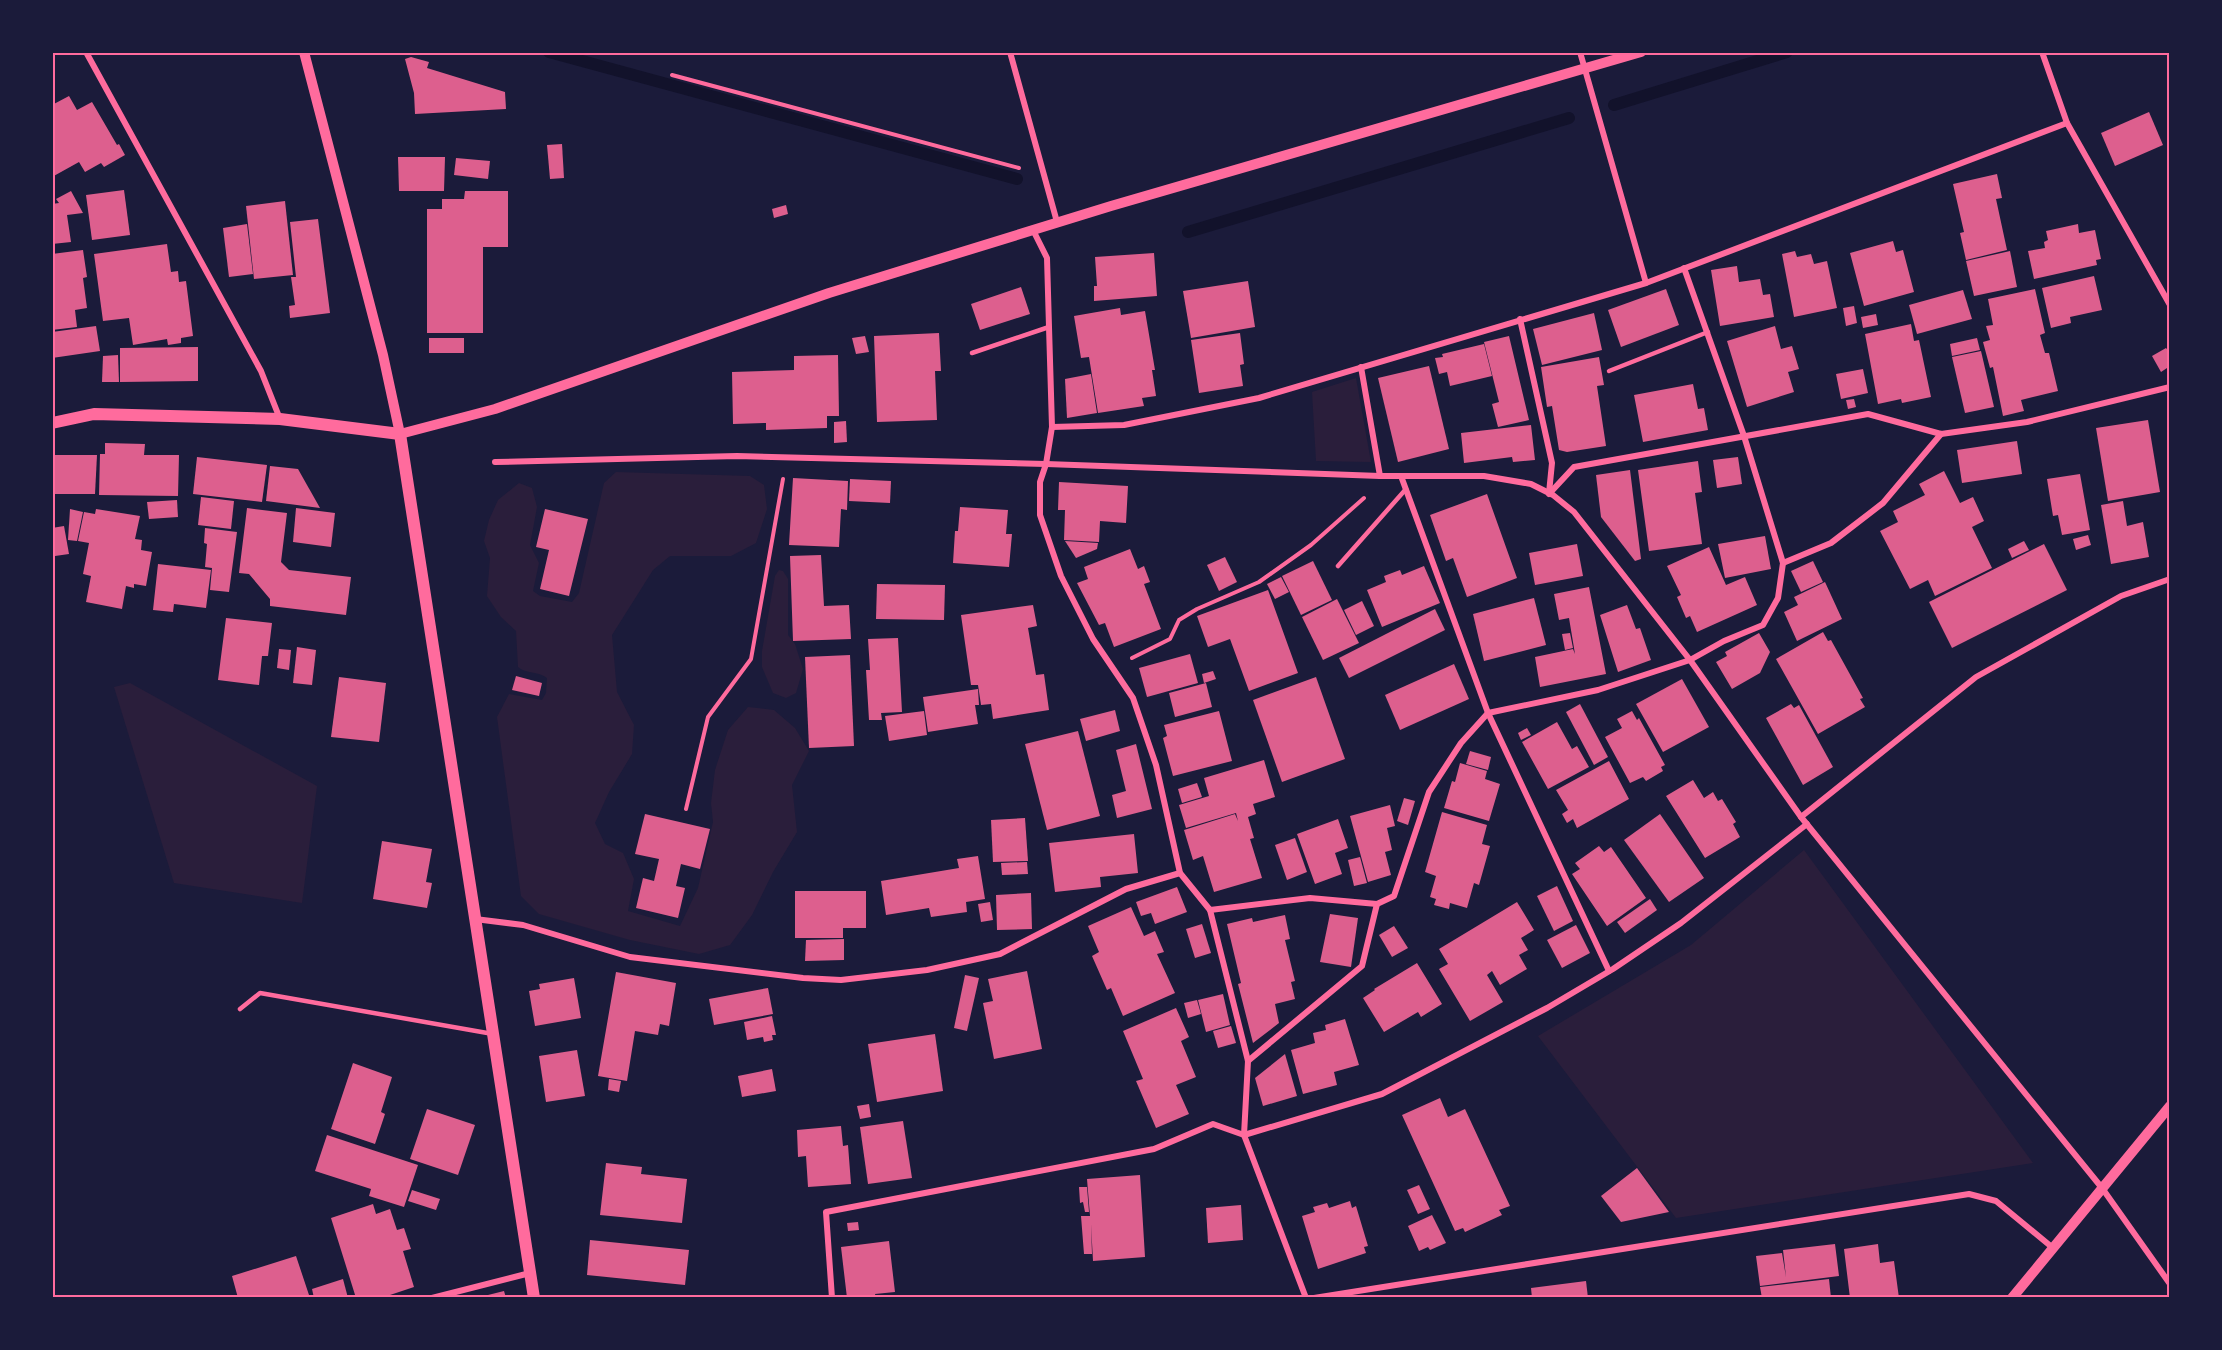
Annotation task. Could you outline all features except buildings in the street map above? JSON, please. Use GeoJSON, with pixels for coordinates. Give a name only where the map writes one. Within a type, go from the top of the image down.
{"type":"FeatureCollection","features":[{"type":"Feature","properties":{"kind":"main road"},"geometry":{"type":"LineString","coordinates":[[52,423],[94,414],[280,420],[400,434],[534,1298]]}},
{"type":"Feature","properties":{"kind":"street"},"geometry":{"type":"LineString","coordinates":[[86,52],[261,371],[280,420]]}},
{"type":"Feature","properties":{"kind":"street"},"geometry":{"type":"LineString","coordinates":[[304,52],[383,355],[400,434],[495,409],[829,293],[1057,222],[1641,52]]}},
{"type":"Feature","properties":{"kind":"street"},"geometry":{"type":"LineString","coordinates":[[1010,52],[1057,222]]}},
{"type":"Feature","properties":{"kind":"street"},"geometry":{"type":"LineString","coordinates":[[1580,52],[1646,283]]}},
{"type":"Feature","properties":{"kind":"street"},"geometry":{"type":"LineString","coordinates":[[2042,52],[2067,123],[2169,305]]}},
{"type":"Feature","properties":{"kind":"street"},"geometry":{"type":"LineString","coordinates":[[1052,428],[1124,424],[1259,398],[1646,283],[2067,123]]}},
{"type":"Feature","properties":{"kind":"street"},"geometry":{"type":"LineString","coordinates":[[1033,230],[1047,258],[1052,428],[1046,464],[1040,482],[1040,515],[1060,576],[1094,639],[1133,698],[1156,765],[1180,873],[1210,910],[1248,1061],[1244,1135],[1306,1298]]}},
{"type":"Feature","properties":{"kind":"street"},"geometry":{"type":"LineString","coordinates":[[1210,910],[1310,898],[1377,904],[1394,896],[1430,792],[1461,743],[1488,713],[1598,690],[1690,660],[1724,641],[1763,625],[1778,598],[1783,563],[1744,436],[1684,267]]}},
{"type":"Feature","properties":{"kind":"street"},"geometry":{"type":"LineString","coordinates":[[1520,319],[1552,463],[1549,494]]}},
{"type":"Feature","properties":{"kind":"street"},"geometry":{"type":"LineString","coordinates":[[1361,367],[1380,476]]}},
{"type":"Feature","properties":{"kind":"street"},"geometry":{"type":"LineString","coordinates":[[1549,494],[1574,467],[1868,414],[1941,434],[2027,423],[2169,387]]}},
{"type":"Feature","properties":{"kind":"street"},"geometry":{"type":"LineString","coordinates":[[1783,563],[1831,543],[1883,503],[1941,434]]}},
{"type":"Feature","properties":{"kind":"street"},"geometry":{"type":"LineString","coordinates":[[495,462],[737,456],[786,457],[1380,476],[1484,476],[1531,484],[1574,512],[1690,660],[1801,817],[2102,1188],[2169,1284]]}},
{"type":"Feature","properties":{"kind":"street"},"geometry":{"type":"LineString","coordinates":[[1401,476],[1488,713],[1609,971]]}},
{"type":"Feature","properties":{"kind":"street"},"geometry":{"type":"LineString","coordinates":[[1801,817],[1976,677],[2121,596],[2169,579]]}},
{"type":"Feature","properties":{"kind":"street"},"geometry":{"type":"LineString","coordinates":[[832,1298],[826,1212],[1154,1149],[1213,1125],[1244,1135],[1382,1094],[1547,1008],[1609,971],[1681,922],[1807,824]]}},
{"type":"Feature","properties":{"kind":"street"},"geometry":{"type":"LineString","coordinates":[[475,919],[523,925],[630,957],[803,978],[841,980],[927,970],[1000,954],[1126,889],[1180,873]]}},
{"type":"Feature","properties":{"kind":"street"},"geometry":{"type":"LineString","coordinates":[[1248,1061],[1362,966],[1377,904]]}},
{"type":"Feature","properties":{"kind":"street"},"geometry":{"type":"LineString","coordinates":[[2012,1298],[2169,1106]]}},
{"type":"Feature","properties":{"kind":"street"},"geometry":{"type":"LineString","coordinates":[[1314,1298],[1969,1194],[1996,1201],[2053,1248]]}},
{"type":"Feature","properties":{"kind":"street"},"geometry":{"type":"LineString","coordinates":[[432,1298],[530,1273]]}},
{"type":"Feature","properties":{"kind":"lane"},"geometry":{"type":"LineString","coordinates":[[972,353],[1049,327]]}},
{"type":"Feature","properties":{"kind":"lane"},"geometry":{"type":"LineString","coordinates":[[1609,371],[1707,333]]}},
{"type":"Feature","properties":{"kind":"lane"},"geometry":{"type":"LineString","coordinates":[[1338,566],[1406,489]]}},
{"type":"Feature","properties":{"kind":"lane"},"geometry":{"type":"LineString","coordinates":[[240,1009],[260,993],[494,1035]]}},
{"type":"Feature","properties":{"kind":"path"},"geometry":{"type":"LineString","coordinates":[[672,75],[1043,174]]}},
{"type":"Feature","properties":{"kind":"path"},"geometry":{"type":"LineString","coordinates":[[686,809],[708,717],[751,659],[786,457]]}},
{"type":"Feature","properties":{"kind":"path"},"geometry":{"type":"LineString","coordinates":[[1113,668],[1170,639],[1179,620],[1197,609],[1268,576],[1311,545],[1374,488],[1380,476]]}},
{"type":"Feature","properties":{"kind":"shaded area"},"geometry":{"type":"Polygon","coordinates":[[[1356,378],[1371,462],[1316,461],[1312,392],[1356,378]]]}},
{"type":"Feature","properties":{"kind":"shaded area"},"geometry":{"type":"Polygon","coordinates":[[[616,472],[750,476],[764,485],[767,509],[756,543],[731,556],[670,556],[653,570],[612,635],[617,692],[634,725],[632,754],[609,792],[595,823],[605,844],[623,853],[634,879],[628,911],[680,926],[698,888],[713,822],[711,803],[715,770],[728,730],[748,707],[774,710],[795,728],[809,751],[792,785],[797,832],[773,872],[752,915],[730,945],[699,954],[630,940],[539,914],[521,896],[497,717],[509,694],[542,700],[546,693],[547,678],[518,667],[516,631],[501,617],[487,596],[490,558],[484,541],[489,520],[498,500],[519,483],[532,488],[537,507],[530,545],[539,563],[533,591],[540,596],[572,602],[579,593],[604,483],[616,472]]]}},
{"type":"Feature","properties":{"kind":"shaded area"},"geometry":{"type":"Polygon","coordinates":[[[779,570],[783,571],[788,579],[788,635],[795,644],[803,669],[796,693],[786,698],[773,693],[762,667],[762,651],[775,576],[779,570]]]}},
{"type":"Feature","properties":{"kind":"shaded area"},"geometry":{"type":"Polygon","coordinates":[[[130,683],[317,786],[302,903],[174,883],[114,687],[130,683]]]}},
{"type":"Feature","properties":{"kind":"shaded area"},"geometry":{"type":"Polygon","coordinates":[[[1804,850],[2033,1163],[1676,1218],[1538,1036],[1691,945],[1804,850]]]}},
{"type":"Feature","properties":{"kind":"waterway"},"geometry":{"type":"LineString","coordinates":[[549,52],[1017,179]]}},
{"type":"Feature","properties":{"kind":"waterway"},"geometry":{"type":"LineString","coordinates":[[1614,105],[1787,52]]}},
{"type":"Feature","properties":{"kind":"waterway"},"geometry":{"type":"LineString","coordinates":[[1188,232],[1569,118]]}}]}
